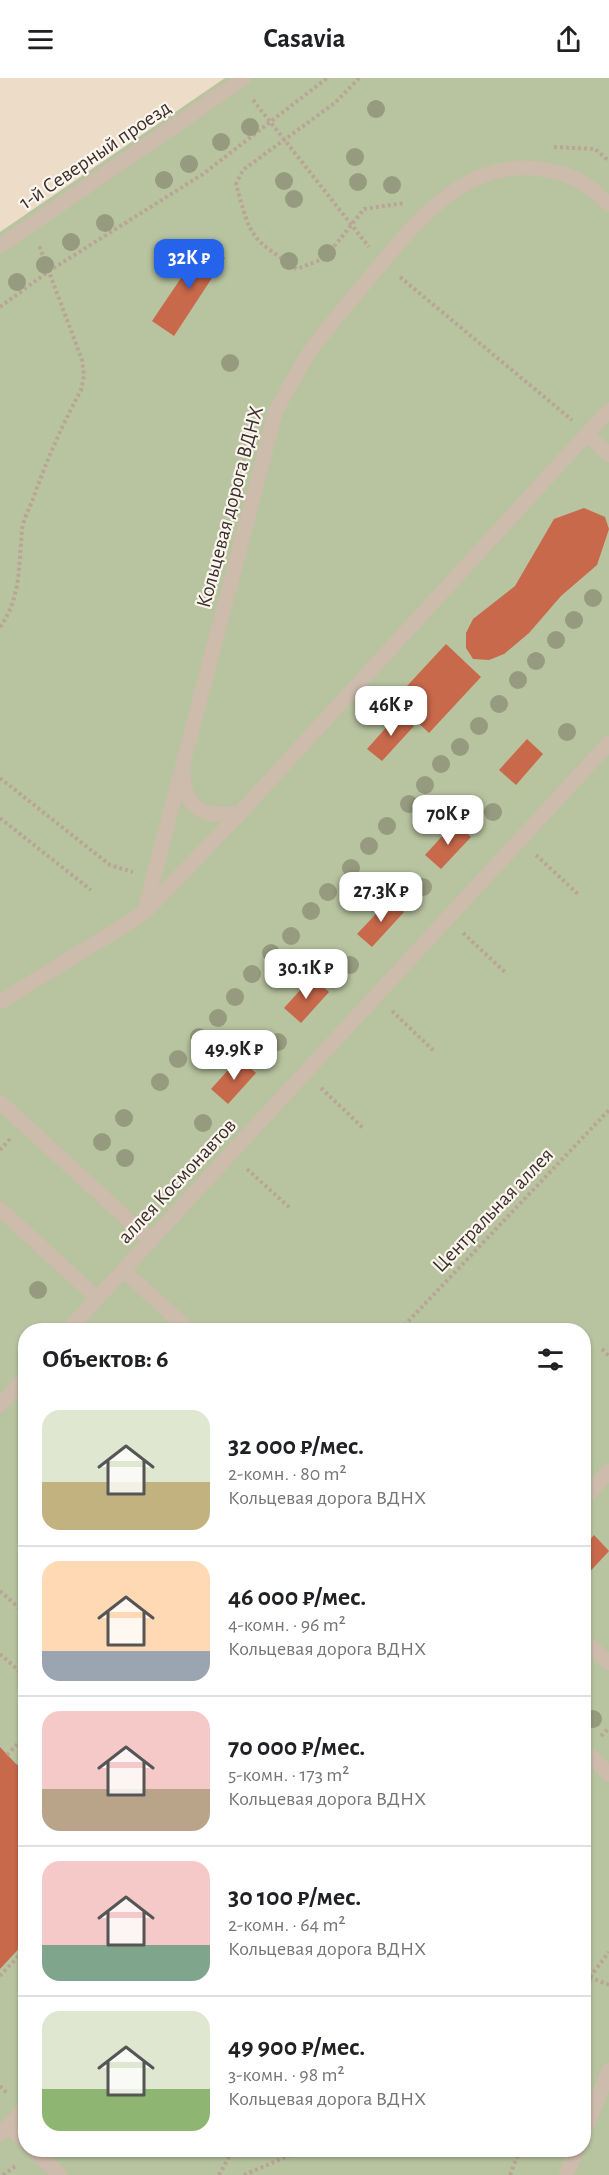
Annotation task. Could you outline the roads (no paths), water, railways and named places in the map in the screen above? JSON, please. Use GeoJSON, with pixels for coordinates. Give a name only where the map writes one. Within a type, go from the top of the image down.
{"type":"FeatureCollection","features":[{"type":"Feature","properties":{"kind":"street","name":"1-й Северный проезд"},"geometry":{"type":"LineString","coordinates":[[0,246],[244,78]]}},
{"type":"Feature","properties":{"kind":"street","name":"Кольцевая дорога ВДНХ"},"geometry":{"type":"LineString","coordinates":[[144,913],[276,410],[315,345],[425,212],[451,191],[482,176],[508,170],[535,168],[578,180],[609,204]]}},
{"type":"Feature","properties":{"kind":"street"},"geometry":{"type":"LineString","coordinates":[[0,1002],[144,913],[240,813],[609,410]]}},
{"type":"Feature","properties":{"kind":"street"},"geometry":{"type":"LineString","coordinates":[[588,435],[609,454]]}},
{"type":"Feature","properties":{"kind":"street","name":"аллея Космонавтов"},"geometry":{"type":"LineString","coordinates":[[74,1323],[609,742]]}},
{"type":"Feature","properties":{"kind":"street"},"geometry":{"type":"LineString","coordinates":[[183,762],[184,790],[198,810],[216,816],[240,813]]}},
{"type":"Feature","properties":{"kind":"street"},"geometry":{"type":"LineString","coordinates":[[0,1102],[150,1240]]}},
{"type":"Feature","properties":{"kind":"street"},"geometry":{"type":"LineString","coordinates":[[0,1209],[97,1298]]}},
{"type":"Feature","properties":{"kind":"street"},"geometry":{"type":"LineString","coordinates":[[123,1270],[181,1323]]}},
{"type":"Feature","properties":{"kind":"street"},"geometry":{"type":"LineString","coordinates":[[0,1405],[18,1386]]}},
{"type":"Feature","properties":{"kind":"street"},"geometry":{"type":"LineString","coordinates":[[591,1491],[609,1471]]}},
{"type":"Feature","properties":{"kind":"street"},"geometry":{"type":"LineString","coordinates":[[591,1647],[609,1664]]}},
{"type":"Feature","properties":{"kind":"street"},"geometry":{"type":"LineString","coordinates":[[591,1757],[609,1774]]}},
{"type":"Feature","properties":{"kind":"street"},"geometry":{"type":"LineString","coordinates":[[591,2115],[609,2070]]}},
{"type":"Feature","properties":{"kind":"street"},"geometry":{"type":"LineString","coordinates":[[18,2115],[4,2130],[18,2138]]}},
{"type":"Feature","properties":{"kind":"street"},"geometry":{"type":"LineString","coordinates":[[41,2157],[60,2175]]}},
{"type":"Feature","properties":{"kind":"street"},"geometry":{"type":"LineString","coordinates":[[566,2175],[574,2157]]}}]}
